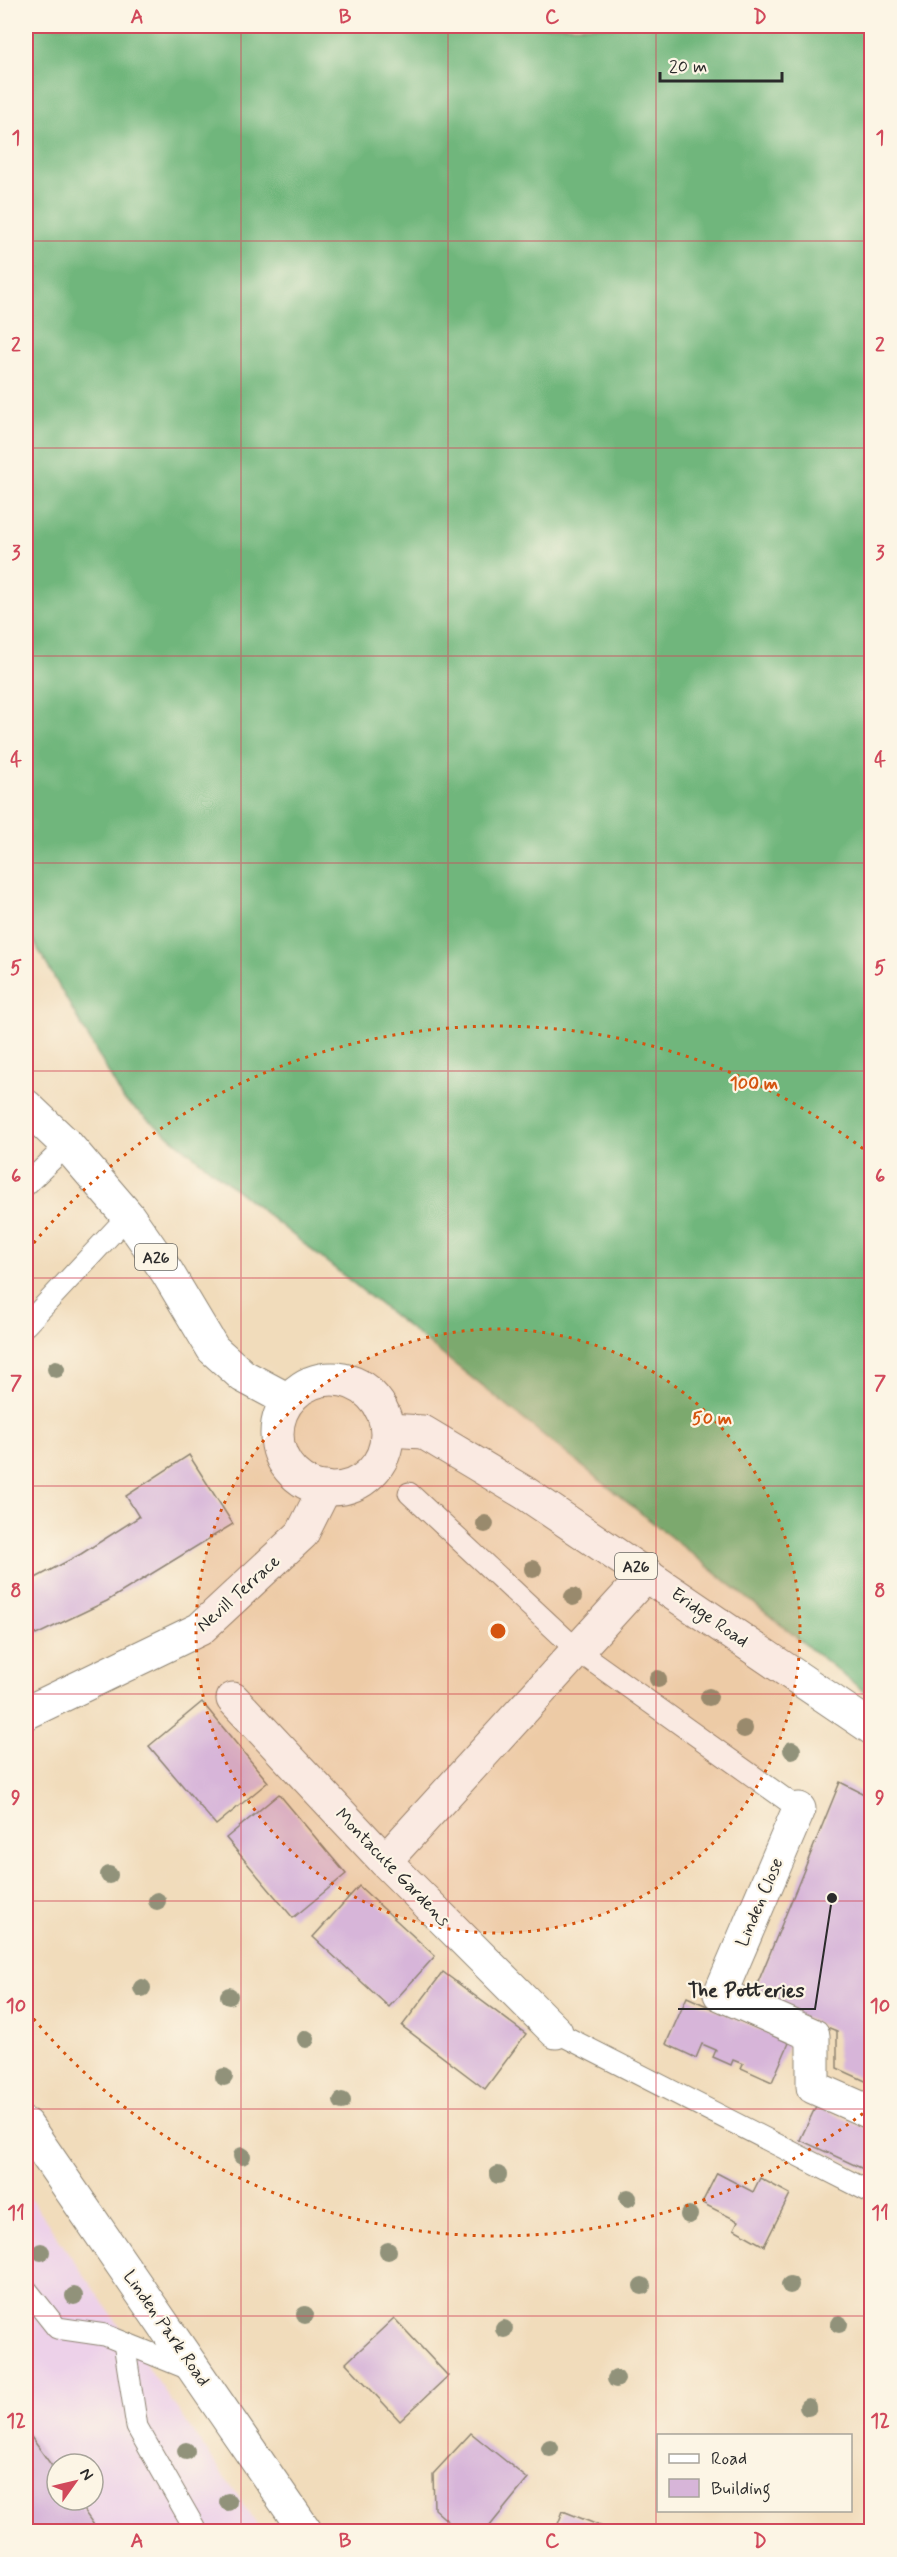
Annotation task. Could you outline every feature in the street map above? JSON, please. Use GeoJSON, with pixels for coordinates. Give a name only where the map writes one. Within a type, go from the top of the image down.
{"type":"FeatureCollection","features":[{"type":"Feature","properties":{"kind":"main road","name":"A26"},"geometry":{"type":"LineString","coordinates":[[26,1106],[67,1145],[128,1216],[167,1272],[213,1349],[243,1376],[288,1400]]}},
{"type":"Feature","properties":{"kind":"main road"},"geometry":{"type":"LineString","coordinates":[[320,1379],[348,1381],[373,1395],[383,1411],[388,1430],[386,1451],[377,1466],[364,1479],[346,1487],[325,1488],[296,1475],[286,1464],[279,1449],[279,1414],[288,1400],[302,1387],[320,1379]]}},
{"type":"Feature","properties":{"kind":"main road","name":"Eridge Road"},"geometry":{"type":"LineString","coordinates":[[388,1430],[423,1432],[525,1493],[647,1574],[852,1718],[872,1728]]}},
{"type":"Feature","properties":{"kind":"main road","name":"Nevill Terrace"},"geometry":{"type":"LineString","coordinates":[[26,1713],[200,1629],[302,1534],[325,1488]]}},
{"type":"Feature","properties":{"kind":"main road"},"geometry":{"type":"LineString","coordinates":[[385,1861],[647,1574]]}},
{"type":"Feature","properties":{"kind":"main road","name":"Montacute Gardens"},"geometry":{"type":"LineString","coordinates":[[233,1699],[385,1861],[556,2032]]}},
{"type":"Feature","properties":{"kind":"main road","name":"Linden Close"},"geometry":{"type":"LineString","coordinates":[[799,1809],[720,1994],[813,2036],[813,2087],[872,2113]]}},
{"type":"Feature","properties":{"kind":"main road","name":"Linden Park Road"},"geometry":{"type":"LineString","coordinates":[[26,2125],[306,2532]]}},
{"type":"Feature","properties":{"kind":"lane"},"geometry":{"type":"LineString","coordinates":[[26,1185],[67,1145]]}},
{"type":"Feature","properties":{"kind":"lane"},"geometry":{"type":"LineString","coordinates":[[26,1324],[128,1216]]}},
{"type":"Feature","properties":{"kind":"lane"},"geometry":{"type":"LineString","coordinates":[[409,1493],[578,1651],[799,1809]]}},
{"type":"Feature","properties":{"kind":"lane"},"geometry":{"type":"LineString","coordinates":[[556,2032],[872,2193]]}},
{"type":"Feature","properties":{"kind":"lane"},"geometry":{"type":"LineString","coordinates":[[26,2289],[57,2328],[105,2335],[198,2372]]}},
{"type":"Feature","properties":{"kind":"lane"},"geometry":{"type":"LineString","coordinates":[[124,2343],[137,2427],[197,2532]]}},
{"type":"Feature","properties":{"kind":"shaded area"},"geometry":{"type":"Polygon","coordinates":[[[26,2192],[262,2531],[26,2531],[26,2192]]]}},
{"type":"Feature","properties":{"kind":"green space"},"geometry":{"type":"Polygon","coordinates":[[[26,26],[871,26],[871,1697],[124,1100],[26,928],[26,26]]]}},
{"type":"Feature","properties":{"kind":"building"},"geometry":{"type":"Polygon","coordinates":[[[189,1455],[233,1524],[107,1601],[36,1635],[35,1633],[26,1637],[26,1583],[81,1554],[139,1517],[126,1496],[189,1455]]]}},
{"type":"Feature","properties":{"kind":"building"},"geometry":{"type":"Polygon","coordinates":[[[202,1702],[268,1782],[216,1825],[149,1746],[202,1702]]]}},
{"type":"Feature","properties":{"kind":"building"},"geometry":{"type":"Polygon","coordinates":[[[840,1782],[872,1798],[872,2084],[837,2068],[837,2031],[752,1997],[840,1782]]]}},
{"type":"Feature","properties":{"kind":"building"},"geometry":{"type":"Polygon","coordinates":[[[279,1794],[346,1874],[293,1918],[226,1838],[279,1794]]]}},
{"type":"Feature","properties":{"kind":"building"},"geometry":{"type":"Polygon","coordinates":[[[359,1886],[435,1956],[389,2007],[313,1937],[359,1886]]]}},
{"type":"Feature","properties":{"kind":"building"},"geometry":{"type":"Polygon","coordinates":[[[443,1972],[526,2034],[485,2089],[402,2026],[443,1972]]]}},
{"type":"Feature","properties":{"kind":"building"},"geometry":{"type":"Polygon","coordinates":[[[687,1997],[789,2043],[772,2082],[741,2068],[743,2064],[733,2060],[731,2065],[713,2057],[716,2050],[702,2044],[696,2058],[666,2044],[687,1997]]]}},
{"type":"Feature","properties":{"kind":"building"},"geometry":{"type":"Polygon","coordinates":[[[816,2106],[872,2131],[872,2173],[800,2140],[816,2106]]]}},
{"type":"Feature","properties":{"kind":"building"},"geometry":{"type":"Polygon","coordinates":[[[717,2173],[753,2192],[760,2178],[790,2194],[764,2246],[734,2229],[738,2221],[702,2203],[717,2173]]]}},
{"type":"Feature","properties":{"kind":"building"},"geometry":{"type":"Polygon","coordinates":[[[394,2318],[448,2376],[400,2421],[346,2363],[394,2318]]]}},
{"type":"Feature","properties":{"kind":"building"},"geometry":{"type":"Polygon","coordinates":[[[26,2430],[45,2456],[45,2512],[85,2512],[99,2532],[26,2532],[26,2430]]]}},
{"type":"Feature","properties":{"kind":"building"},"geometry":{"type":"Polygon","coordinates":[[[471,2433],[528,2479],[485,2532],[460,2532],[434,2509],[433,2474],[471,2433]]]}},
{"type":"Feature","properties":{"kind":"building"},"geometry":{"type":"Polygon","coordinates":[[[563,2511],[613,2531],[613,2532],[555,2532],[563,2511]]]}},
{"type":"Feature","properties":{"kind":"place","name":"The Potteries"},"geometry":{"type":"Point","coordinates":[832,1898]}}]}
